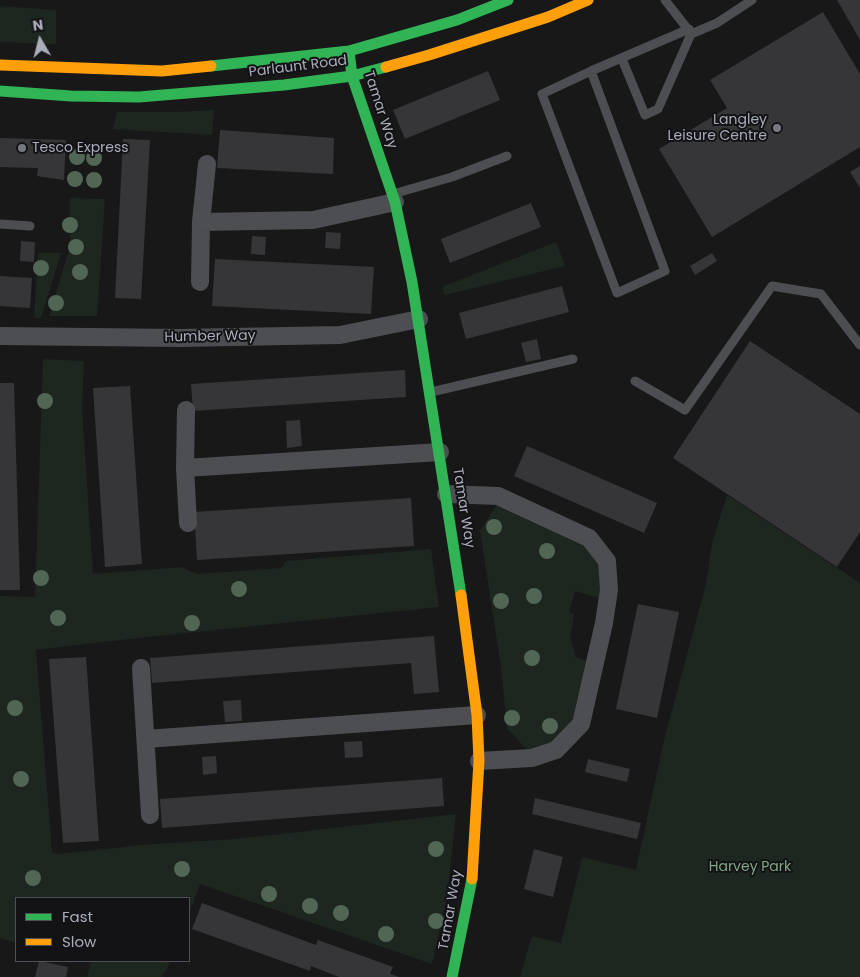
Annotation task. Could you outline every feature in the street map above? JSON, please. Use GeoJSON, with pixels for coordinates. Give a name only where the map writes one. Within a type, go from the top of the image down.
{"type":"FeatureCollection","features":[{"type":"Feature","properties":{"kind":"street","name":"Parlaunt Road"},"geometry":{"type":"LineString","coordinates":[[0,65],[162,71],[324,56],[350,51],[457,20],[508,0]]}},
{"type":"Feature","properties":{"kind":"street","name":"Parlaunt Road"},"geometry":{"type":"LineString","coordinates":[[0,91],[71,96],[139,97],[284,86],[352,76],[430,55],[548,17],[588,0]]}},
{"type":"Feature","properties":{"kind":"street","name":"Tamar Way"},"geometry":{"type":"LineString","coordinates":[[350,51],[352,76],[394,198],[419,319],[440,452],[477,715],[479,761],[472,882],[452,977]]}},
{"type":"Feature","properties":{"kind":"street"},"geometry":{"type":"LineString","coordinates":[[200,282],[201,222],[206,164]]}},
{"type":"Feature","properties":{"kind":"street"},"geometry":{"type":"LineString","coordinates":[[201,222],[313,220],[394,198]]}},
{"type":"Feature","properties":{"kind":"street","name":"Humber Way"},"geometry":{"type":"LineString","coordinates":[[0,336],[180,338],[340,335],[419,319]]}},
{"type":"Feature","properties":{"kind":"street"},"geometry":{"type":"LineString","coordinates":[[186,410],[185,468],[188,523]]}},
{"type":"Feature","properties":{"kind":"street"},"geometry":{"type":"LineString","coordinates":[[185,468],[440,452]]}},
{"type":"Feature","properties":{"kind":"street"},"geometry":{"type":"LineString","coordinates":[[446,494],[498,496],[589,538],[607,561],[609,590],[604,622],[581,724],[556,750],[532,758],[479,761]]}},
{"type":"Feature","properties":{"kind":"street"},"geometry":{"type":"LineString","coordinates":[[141,668],[150,816]]}},
{"type":"Feature","properties":{"kind":"street"},"geometry":{"type":"LineString","coordinates":[[146,739],[477,715]]}},
{"type":"Feature","properties":{"kind":"lane"},"geometry":{"type":"LineString","coordinates":[[664,0],[690,32]]}},
{"type":"Feature","properties":{"kind":"lane"},"geometry":{"type":"LineString","coordinates":[[591,71],[665,271],[617,293],[542,94],[591,71],[717,23],[752,0]]}},
{"type":"Feature","properties":{"kind":"lane"},"geometry":{"type":"LineString","coordinates":[[622,59],[645,115],[658,109],[690,32]]}},
{"type":"Feature","properties":{"kind":"lane"},"geometry":{"type":"LineString","coordinates":[[394,198],[507,156]]}},
{"type":"Feature","properties":{"kind":"lane"},"geometry":{"type":"LineString","coordinates":[[0,224],[30,226]]}},
{"type":"Feature","properties":{"kind":"lane"},"geometry":{"type":"LineString","coordinates":[[635,382],[685,410],[772,286],[821,294],[860,345]]}},
{"type":"Feature","properties":{"kind":"lane"},"geometry":{"type":"LineString","coordinates":[[430,392],[573,359]]}},
{"type":"Feature","properties":{"kind":"green space"},"geometry":{"type":"Polygon","coordinates":[[[0,6],[56,10],[56,44],[0,42],[0,6]]]}},
{"type":"Feature","properties":{"kind":"green space"},"geometry":{"type":"Polygon","coordinates":[[[214,110],[212,135],[113,129],[117,112],[214,110]]]}},
{"type":"Feature","properties":{"kind":"green space"},"geometry":{"type":"Polygon","coordinates":[[[70,198],[105,199],[97,316],[49,316],[70,247],[70,198]]]}},
{"type":"Feature","properties":{"kind":"green space"},"geometry":{"type":"Polygon","coordinates":[[[556,242],[565,266],[445,295],[442,287],[556,242]]]}},
{"type":"Feature","properties":{"kind":"green space"},"geometry":{"type":"Polygon","coordinates":[[[38,253],[61,253],[41,318],[34,318],[38,253]]]}},
{"type":"Feature","properties":{"kind":"green space"},"geometry":{"type":"Polygon","coordinates":[[[43,359],[84,361],[82,409],[93,574],[182,567],[197,574],[281,568],[286,561],[431,549],[439,607],[36,650],[52,852],[58,854],[152,844],[236,839],[456,814],[447,898],[432,964],[200,884],[190,910],[190,897],[15,897],[15,943],[0,938],[0,596],[35,597],[43,359]]]}},
{"type":"Feature","properties":{"kind":"green space","name":"Harvey Park"},"geometry":{"type":"Polygon","coordinates":[[[727,495],[860,583],[860,977],[520,977],[532,936],[561,943],[582,857],[636,870],[664,740],[706,584],[712,543],[727,495]]]}},
{"type":"Feature","properties":{"kind":"green space"},"geometry":{"type":"Polygon","coordinates":[[[497,504],[574,532],[593,551],[601,570],[602,587],[599,598],[575,591],[569,612],[574,615],[570,638],[576,657],[586,661],[573,718],[563,735],[552,745],[529,752],[507,728],[501,667],[480,531],[497,504]]]}},
{"type":"Feature","properties":{"kind":"green space"},"geometry":{"type":"Polygon","coordinates":[[[91,962],[170,962],[161,977],[87,977],[91,962]]]}},
{"type":"Feature","properties":{"kind":"building"},"geometry":{"type":"Polygon","coordinates":[[[837,0],[860,0],[860,40],[837,0]]]}},
{"type":"Feature","properties":{"kind":"building","name":"Langley Leisure Centre"},"geometry":{"type":"Polygon","coordinates":[[[823,12],[860,74],[860,147],[712,237],[659,149],[727,108],[710,80],[823,12]]]}},
{"type":"Feature","properties":{"kind":"building"},"geometry":{"type":"Polygon","coordinates":[[[488,71],[500,100],[405,139],[393,110],[488,71]]]}},
{"type":"Feature","properties":{"kind":"building"},"geometry":{"type":"Polygon","coordinates":[[[220,130],[334,138],[333,174],[217,168],[220,130]]]}},
{"type":"Feature","properties":{"kind":"building"},"geometry":{"type":"Polygon","coordinates":[[[0,138],[66,140],[64,180],[37,176],[38,168],[0,167],[0,138]]]}},
{"type":"Feature","properties":{"kind":"building"},"geometry":{"type":"Polygon","coordinates":[[[123,139],[150,140],[141,299],[115,298],[123,139]]]}},
{"type":"Feature","properties":{"kind":"building"},"geometry":{"type":"Polygon","coordinates":[[[860,166],[860,188],[850,172],[860,166]]]}},
{"type":"Feature","properties":{"kind":"building"},"geometry":{"type":"Polygon","coordinates":[[[531,203],[541,227],[450,263],[441,239],[531,203]]]}},
{"type":"Feature","properties":{"kind":"building"},"geometry":{"type":"Polygon","coordinates":[[[326,232],[341,233],[340,249],[325,248],[326,232]]]}},
{"type":"Feature","properties":{"kind":"building"},"geometry":{"type":"Polygon","coordinates":[[[252,236],[266,237],[265,255],[251,254],[252,236]]]}},
{"type":"Feature","properties":{"kind":"building"},"geometry":{"type":"Polygon","coordinates":[[[21,241],[35,242],[34,262],[20,261],[21,241]]]}},
{"type":"Feature","properties":{"kind":"building"},"geometry":{"type":"Polygon","coordinates":[[[712,253],[717,261],[695,275],[690,266],[712,253]]]}},
{"type":"Feature","properties":{"kind":"building"},"geometry":{"type":"Polygon","coordinates":[[[215,259],[374,267],[371,314],[212,306],[215,259]]]}},
{"type":"Feature","properties":{"kind":"building"},"geometry":{"type":"Polygon","coordinates":[[[0,276],[32,278],[30,308],[0,306],[0,276]]]}},
{"type":"Feature","properties":{"kind":"building"},"geometry":{"type":"Polygon","coordinates":[[[562,286],[569,312],[466,339],[459,313],[562,286]]]}},
{"type":"Feature","properties":{"kind":"building"},"geometry":{"type":"Polygon","coordinates":[[[537,339],[541,359],[526,362],[521,343],[537,339]]]}},
{"type":"Feature","properties":{"kind":"building"},"geometry":{"type":"Polygon","coordinates":[[[750,341],[860,414],[860,532],[837,567],[673,458],[750,341]]]}},
{"type":"Feature","properties":{"kind":"building"},"geometry":{"type":"Polygon","coordinates":[[[405,370],[406,397],[193,411],[191,384],[405,370]]]}},
{"type":"Feature","properties":{"kind":"building"},"geometry":{"type":"Polygon","coordinates":[[[0,383],[14,383],[20,590],[0,590],[0,383]]]}},
{"type":"Feature","properties":{"kind":"building"},"geometry":{"type":"Polygon","coordinates":[[[130,386],[142,564],[105,567],[93,388],[130,386]]]}},
{"type":"Feature","properties":{"kind":"building"},"geometry":{"type":"Polygon","coordinates":[[[300,420],[302,446],[287,448],[286,421],[300,420]]]}},
{"type":"Feature","properties":{"kind":"building"},"geometry":{"type":"Polygon","coordinates":[[[527,446],[657,503],[644,533],[514,476],[527,446]]]}},
{"type":"Feature","properties":{"kind":"building"},"geometry":{"type":"Polygon","coordinates":[[[411,498],[414,546],[197,560],[194,512],[411,498]]]}},
{"type":"Feature","properties":{"kind":"building"},"geometry":{"type":"Polygon","coordinates":[[[638,604],[679,612],[657,718],[616,709],[638,604]]]}},
{"type":"Feature","properties":{"kind":"building"},"geometry":{"type":"Polygon","coordinates":[[[434,636],[439,692],[414,694],[411,663],[152,683],[150,658],[434,636]]]}},
{"type":"Feature","properties":{"kind":"building"},"geometry":{"type":"Polygon","coordinates":[[[86,657],[99,841],[63,843],[49,659],[86,657]]]}},
{"type":"Feature","properties":{"kind":"building"},"geometry":{"type":"Polygon","coordinates":[[[241,700],[242,721],[225,722],[223,701],[241,700]]]}},
{"type":"Feature","properties":{"kind":"building"},"geometry":{"type":"Polygon","coordinates":[[[362,741],[363,757],[345,758],[344,742],[362,741]]]}},
{"type":"Feature","properties":{"kind":"building"},"geometry":{"type":"Polygon","coordinates":[[[216,756],[217,773],[203,775],[202,757],[216,756]]]}},
{"type":"Feature","properties":{"kind":"building"},"geometry":{"type":"Polygon","coordinates":[[[588,759],[630,769],[627,782],[585,772],[588,759]]]}},
{"type":"Feature","properties":{"kind":"building"},"geometry":{"type":"Polygon","coordinates":[[[442,778],[444,806],[162,828],[160,799],[442,778]]]}},
{"type":"Feature","properties":{"kind":"building"},"geometry":{"type":"Polygon","coordinates":[[[535,798],[641,823],[637,839],[532,814],[535,798]]]}},
{"type":"Feature","properties":{"kind":"building"},"geometry":{"type":"Polygon","coordinates":[[[534,849],[563,857],[553,897],[524,889],[534,849]]]}},
{"type":"Feature","properties":{"kind":"building"},"geometry":{"type":"Polygon","coordinates":[[[202,903],[316,945],[318,940],[393,967],[390,974],[399,977],[339,977],[311,966],[310,971],[192,929],[202,903]]]}},
{"type":"Feature","properties":{"kind":"building"},"geometry":{"type":"Polygon","coordinates":[[[39,962],[68,967],[66,977],[35,977],[39,962]]]}},
{"type":"Feature","properties":{"kind":"traffic: fast"},"geometry":{"type":"LineString","coordinates":[[211,66],[349,51],[457,20],[508,0]]}},
{"type":"Feature","properties":{"kind":"traffic: fast"},"geometry":{"type":"LineString","coordinates":[[349,51],[352,76],[395,202],[412,282],[461,595]]}},
{"type":"Feature","properties":{"kind":"traffic: fast"},"geometry":{"type":"LineString","coordinates":[[0,91],[71,96],[139,97],[284,85],[352,76],[386,67]]}},
{"type":"Feature","properties":{"kind":"traffic: fast"},"geometry":{"type":"LineString","coordinates":[[452,977],[472,879]]}},
{"type":"Feature","properties":{"kind":"traffic: slow"},"geometry":{"type":"LineString","coordinates":[[386,67],[548,17],[588,0]]}},
{"type":"Feature","properties":{"kind":"traffic: slow"},"geometry":{"type":"LineString","coordinates":[[0,65],[162,71],[211,66]]}},
{"type":"Feature","properties":{"kind":"traffic: slow"},"geometry":{"type":"LineString","coordinates":[[461,595],[477,715],[479,761],[472,879]]}},
{"type":"Feature","properties":{"kind":"place","name":"Langley Leisure Centre"},"geometry":{"type":"Point","coordinates":[777,128]}},
{"type":"Feature","properties":{"kind":"place","name":"Tesco Express"},"geometry":{"type":"Point","coordinates":[22,148]}}]}
